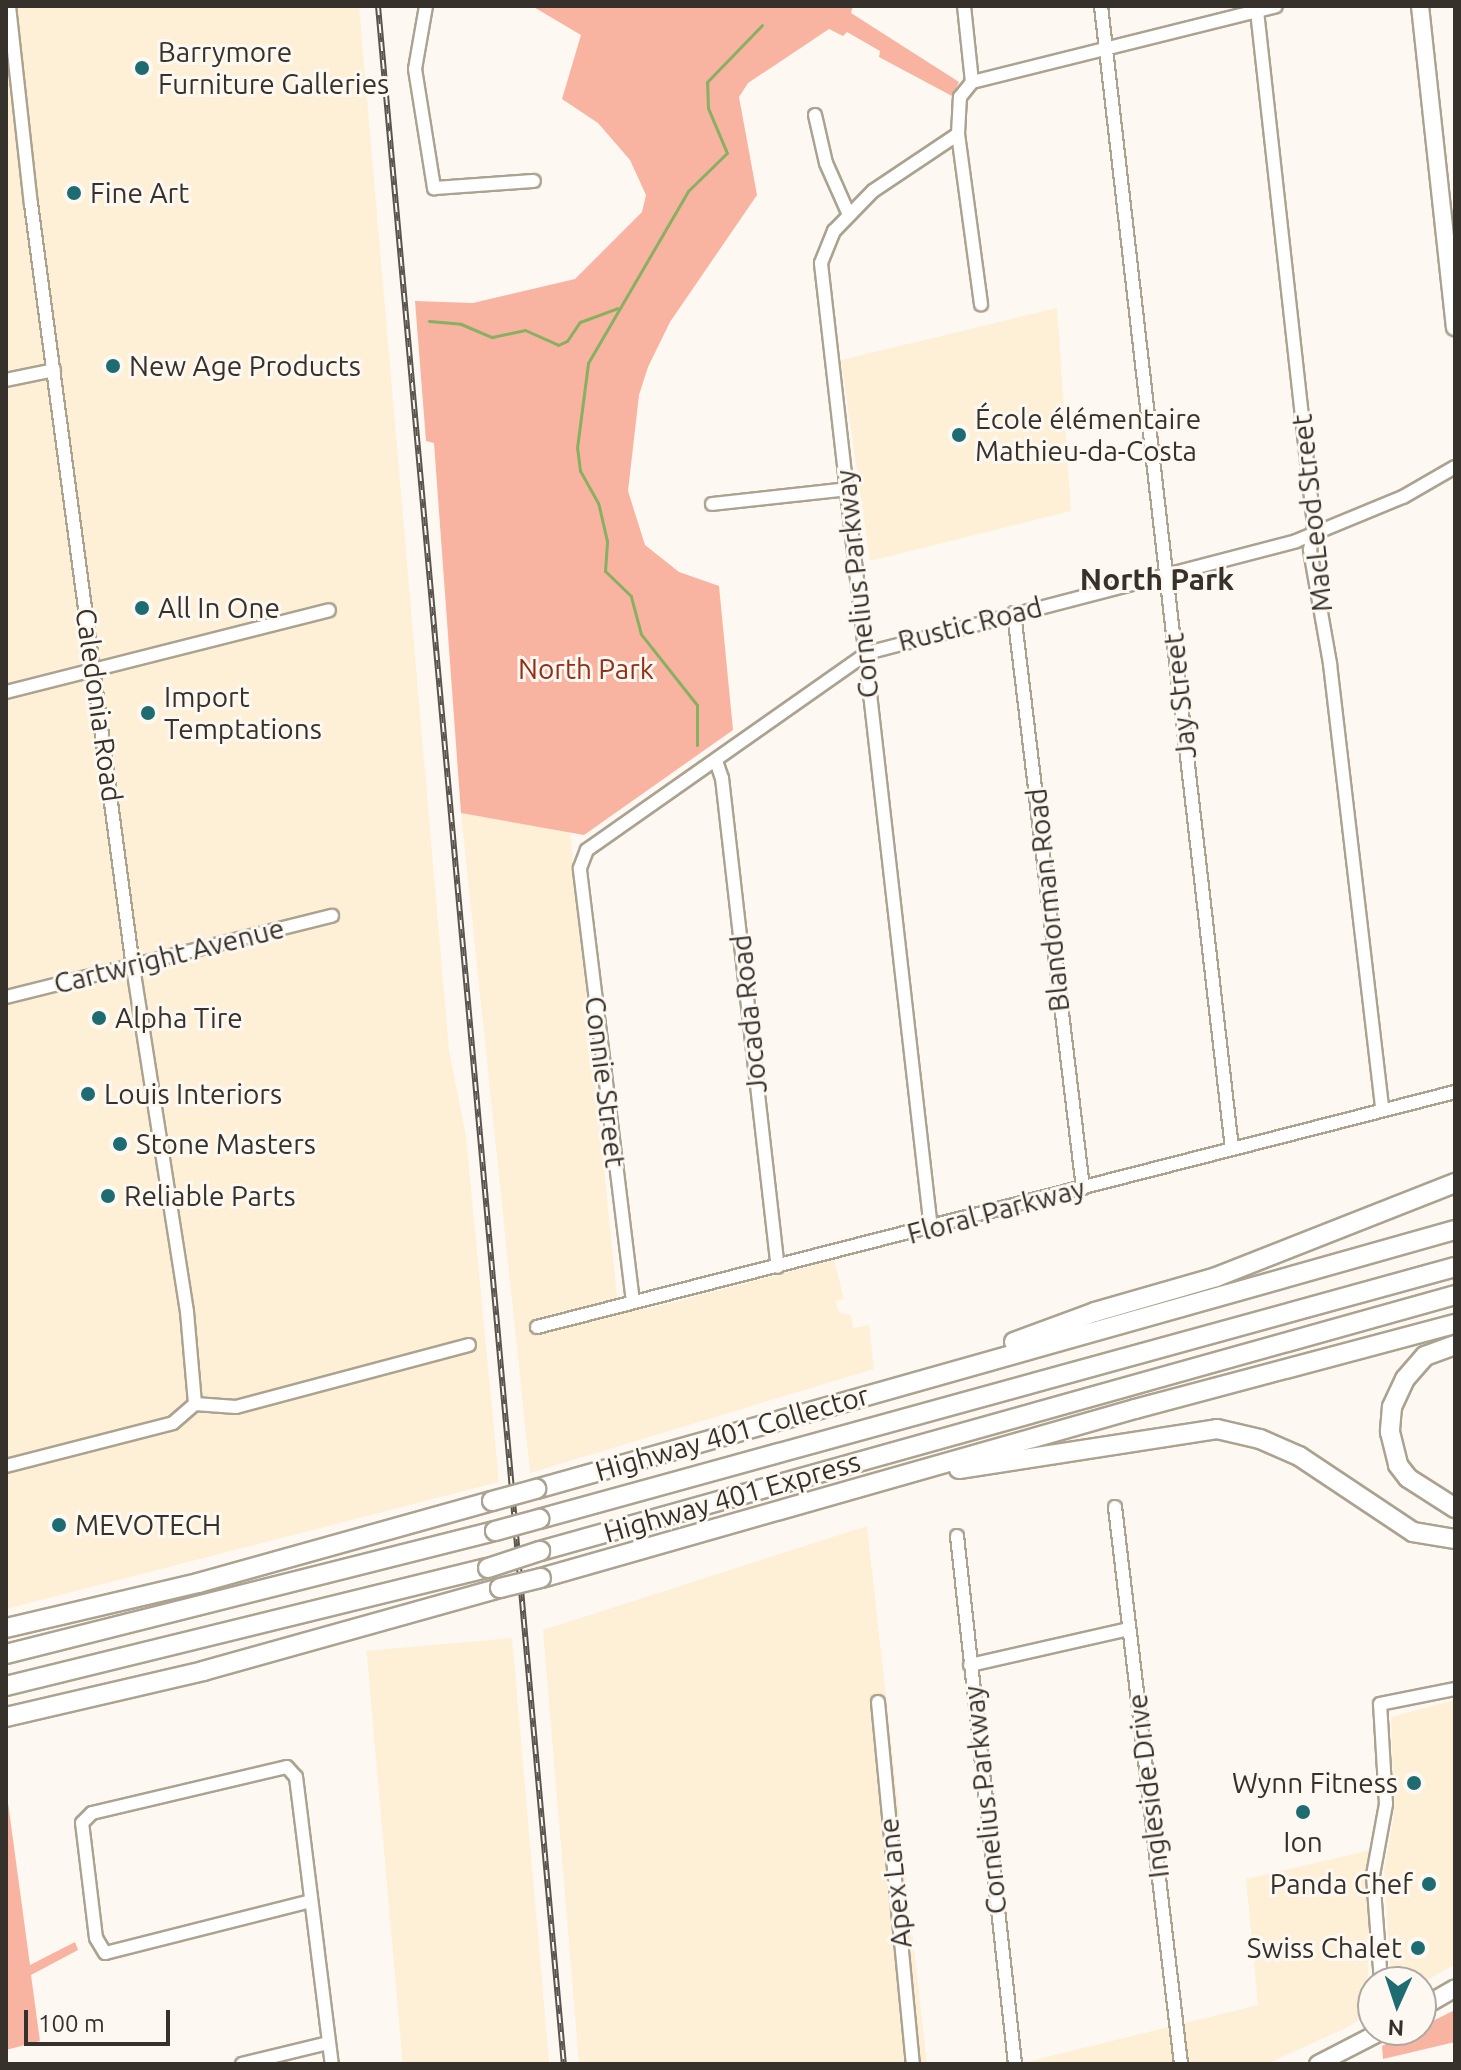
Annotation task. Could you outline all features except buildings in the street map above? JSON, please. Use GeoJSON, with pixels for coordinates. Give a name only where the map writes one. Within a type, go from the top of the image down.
{"type":"FeatureCollection","features":[{"type":"Feature","properties":{"kind":"highway"},"geometry":{"type":"LineString","coordinates":[[901,1384],[1095,1312],[1216,1277],[1455,1183]]}},
{"type":"Feature","properties":{"kind":"highway"},"geometry":{"type":"LineString","coordinates":[[1384,1250],[1455,1224]]}},
{"type":"Feature","properties":{"kind":"highway","name":"Highway 401 Collector"},"geometry":{"type":"LineString","coordinates":[[6,1628],[198,1583],[1455,1230]]}},
{"type":"Feature","properties":{"kind":"highway","name":"Highway 401 Express"},"geometry":{"type":"LineString","coordinates":[[6,1654],[495,1531],[1455,1267]]}},
{"type":"Feature","properties":{"kind":"highway","name":"Highway 401 Express"},"geometry":{"type":"LineString","coordinates":[[6,1686],[488,1568],[1455,1295]]}},
{"type":"Feature","properties":{"kind":"highway"},"geometry":{"type":"LineString","coordinates":[[6,1717],[203,1671],[932,1466],[1455,1324]]}},
{"type":"Feature","properties":{"kind":"highway"},"geometry":{"type":"LineString","coordinates":[[1455,1345],[1425,1356],[1405,1379],[1392,1407],[1390,1432],[1398,1465],[1408,1478],[1455,1508]]}},
{"type":"Feature","properties":{"kind":"highway"},"geometry":{"type":"LineString","coordinates":[[932,1466],[957,1470],[1217,1429],[1260,1439],[1299,1456],[1413,1532],[1455,1539]]}},
{"type":"Feature","properties":{"kind":"main road"},"geometry":{"type":"LineString","coordinates":[[1420,6],[1455,327]]}},
{"type":"Feature","properties":{"kind":"main road"},"geometry":{"type":"LineString","coordinates":[[1437,1999],[1455,1988]]}},
{"type":"Feature","properties":{"kind":"main road"},"geometry":{"type":"LineString","coordinates":[[1318,2064],[1357,2044]]}},
{"type":"Feature","properties":{"kind":"street","name":"Caledonia Road"},"geometry":{"type":"LineString","coordinates":[[9,6],[10,40],[133,967],[187,1312],[195,1404]]}},
{"type":"Feature","properties":{"kind":"street"},"geometry":{"type":"LineString","coordinates":[[426,6],[415,69],[434,188],[534,181]]}},
{"type":"Feature","properties":{"kind":"street"},"geometry":{"type":"LineString","coordinates":[[964,6],[972,82]]}},
{"type":"Feature","properties":{"kind":"street","name":"Jay Street"},"geometry":{"type":"LineString","coordinates":[[1101,6],[1232,1148]]}},
{"type":"Feature","properties":{"kind":"street"},"geometry":{"type":"LineString","coordinates":[[981,304],[958,134],[960,97],[972,82],[1276,6]]}},
{"type":"Feature","properties":{"kind":"street","name":"MacLeod Street"},"geometry":{"type":"LineString","coordinates":[[1257,11],[1314,525],[1310,536],[1382,1109]]}},
{"type":"Feature","properties":{"kind":"street"},"geometry":{"type":"LineString","coordinates":[[815,115],[826,163],[849,215]]}},
{"type":"Feature","properties":{"kind":"street","name":"Cornelius Parkway"},"geometry":{"type":"LineString","coordinates":[[931,1229],[821,263],[834,231],[849,215],[896,174],[958,134]]}},
{"type":"Feature","properties":{"kind":"street"},"geometry":{"type":"LineString","coordinates":[[6,380],[54,370]]}},
{"type":"Feature","properties":{"kind":"street","name":"Rustic Road"},"geometry":{"type":"LineString","coordinates":[[581,863],[600,839],[867,653],[1310,536],[1403,497],[1455,467]]}},
{"type":"Feature","properties":{"kind":"street"},"geometry":{"type":"LineString","coordinates":[[712,504],[847,489]]}},
{"type":"Feature","properties":{"kind":"street"},"geometry":{"type":"LineString","coordinates":[[6,692],[329,610]]}},
{"type":"Feature","properties":{"kind":"street","name":"Blandorman Road"},"geometry":{"type":"LineString","coordinates":[[1014,613],[1083,1188]]}},
{"type":"Feature","properties":{"kind":"street","name":"Jocada Road"},"geometry":{"type":"LineString","coordinates":[[716,761],[722,778],[778,1267]]}},
{"type":"Feature","properties":{"kind":"street","name":"Connie Street"},"geometry":{"type":"LineString","coordinates":[[581,863],[633,1302]]}},
{"type":"Feature","properties":{"kind":"street","name":"Cartwright Avenue"},"geometry":{"type":"LineString","coordinates":[[6,997],[332,916]]}},
{"type":"Feature","properties":{"kind":"street","name":"Floral Parkway"},"geometry":{"type":"LineString","coordinates":[[537,1327],[931,1229],[1455,1092]]}},
{"type":"Feature","properties":{"kind":"street"},"geometry":{"type":"LineString","coordinates":[[6,1466],[173,1423],[195,1404],[236,1407],[469,1345]]}},
{"type":"Feature","properties":{"kind":"street","name":"Ingleside Drive"},"geometry":{"type":"LineString","coordinates":[[1115,1507],[1181,2064]]}},
{"type":"Feature","properties":{"kind":"street","name":"Cornelius Parkway"},"geometry":{"type":"LineString","coordinates":[[957,1536],[1015,2064]]}},
{"type":"Feature","properties":{"kind":"street"},"geometry":{"type":"LineString","coordinates":[[970,1665],[1129,1629]]}},
{"type":"Feature","properties":{"kind":"street"},"geometry":{"type":"LineString","coordinates":[[1380,1966],[1373,1875],[1386,1804],[1380,1704],[1455,1689]]}},
{"type":"Feature","properties":{"kind":"street","name":"Apex Lane"},"geometry":{"type":"LineString","coordinates":[[878,1702],[913,2064]]}},
{"type":"Feature","properties":{"kind":"street"},"geometry":{"type":"LineString","coordinates":[[311,1901],[120,1952],[105,1953],[96,1938],[82,1823],[92,1813],[274,1766],[287,1767],[296,1777],[332,2064]]}},
{"type":"Feature","properties":{"kind":"street"},"geometry":{"type":"LineString","coordinates":[[242,2064],[328,2043]]}},
{"type":"Feature","properties":{"kind":"shaded area"},"geometry":{"type":"Polygon","coordinates":[[[6,6],[359,6],[449,1050],[466,1136],[499,1482],[6,1609],[6,6]]]}},
{"type":"Feature","properties":{"kind":"shaded area","name":"École élémentaire Mathieu-da-Costa"},"geometry":{"type":"Polygon","coordinates":[[[1057,308],[1071,511],[870,561],[841,360],[1057,308]]]}},
{"type":"Feature","properties":{"kind":"shaded area"},"geometry":{"type":"Polygon","coordinates":[[[461,813],[570,832],[617,1296],[624,1309],[648,1309],[834,1260],[844,1299],[836,1301],[839,1313],[851,1315],[853,1328],[869,1325],[874,1369],[530,1473],[461,813]]]}},
{"type":"Feature","properties":{"kind":"shaded area"},"geometry":{"type":"Polygon","coordinates":[[[867,1526],[927,2064],[579,2064],[543,1630],[867,1526]]]}},
{"type":"Feature","properties":{"kind":"shaded area"},"geometry":{"type":"Polygon","coordinates":[[[512,1638],[549,2064],[403,2064],[367,1651],[512,1638]]]}},
{"type":"Feature","properties":{"kind":"shaded area"},"geometry":{"type":"Polygon","coordinates":[[[1455,1700],[1455,1964],[1437,1975],[1437,1966],[1390,1966],[1384,1870],[1394,1816],[1391,1717],[1455,1700]]]}},
{"type":"Feature","properties":{"kind":"shaded area"},"geometry":{"type":"Polygon","coordinates":[[[1371,1850],[1368,1966],[1357,1966],[1357,2021],[1267,2064],[1018,2064],[1258,2005],[1246,1879],[1371,1850]]]}},
{"type":"Feature","properties":{"kind":"green space","name":"North Park"},"geometry":{"type":"Polygon","coordinates":[[[532,6],[853,6],[851,13],[959,82],[952,96],[879,57],[880,51],[847,32],[843,36],[829,29],[748,83],[739,97],[757,195],[670,322],[648,367],[639,395],[628,491],[645,545],[679,572],[719,586],[733,730],[584,835],[461,813],[434,443],[426,441],[415,301],[473,303],[575,279],[642,212],[646,195],[630,160],[598,123],[562,99],[581,35],[532,6]]]}},
{"type":"Feature","properties":{"kind":"green space"},"geometry":{"type":"Polygon","coordinates":[[[6,1788],[30,1965],[75,1942],[78,1950],[31,1975],[40,2041],[6,2050],[6,1788]]]}},
{"type":"Feature","properties":{"kind":"green space"},"geometry":{"type":"Polygon","coordinates":[[[1455,2010],[1455,2042],[1383,2059],[1382,2046],[1437,2046],[1437,2019],[1455,2010]]]}},
{"type":"Feature","properties":{"kind":"waterway"},"geometry":{"type":"LineString","coordinates":[[697,745],[697,705],[641,634],[631,596],[605,571],[607,541],[598,503],[580,471],[577,448],[588,363],[688,191],[727,153],[708,108],[707,82],[762,25]]}},
{"type":"Feature","properties":{"kind":"waterway"},"geometry":{"type":"LineString","coordinates":[[429,321],[461,324],[492,337],[525,330],[558,345],[567,341],[580,322],[618,308]]}},
{"type":"Feature","properties":{"kind":"railway"},"geometry":{"type":"LineString","coordinates":[[378,6],[564,2064]]}},
{"type":"Feature","properties":{"kind":"place","name":"Barrymore Furniture Galleries"},"geometry":{"type":"Point","coordinates":[142,68]}},
{"type":"Feature","properties":{"kind":"place","name":"Fine Art"},"geometry":{"type":"Point","coordinates":[74,193]}},
{"type":"Feature","properties":{"kind":"place","name":"New Age Products"},"geometry":{"type":"Point","coordinates":[113,366]}},
{"type":"Feature","properties":{"kind":"place","name":"École élémentaire Mathieu-da-Costa"},"geometry":{"type":"Point","coordinates":[959,435]}},
{"type":"Feature","properties":{"kind":"place","name":"All In One"},"geometry":{"type":"Point","coordinates":[142,608]}},
{"type":"Feature","properties":{"kind":"place","name":"Import Temptations"},"geometry":{"type":"Point","coordinates":[148,713]}},
{"type":"Feature","properties":{"kind":"place","name":"Alpha Tire"},"geometry":{"type":"Point","coordinates":[99,1018]}},
{"type":"Feature","properties":{"kind":"place","name":"Louis Interiors"},"geometry":{"type":"Point","coordinates":[88,1094]}},
{"type":"Feature","properties":{"kind":"place","name":"Stone Masters"},"geometry":{"type":"Point","coordinates":[120,1144]}},
{"type":"Feature","properties":{"kind":"place","name":"Reliable Parts"},"geometry":{"type":"Point","coordinates":[108,1196]}},
{"type":"Feature","properties":{"kind":"place","name":"MEVOTECH"},"geometry":{"type":"Point","coordinates":[59,1525]}},
{"type":"Feature","properties":{"kind":"place","name":"Wynn Fitness"},"geometry":{"type":"Point","coordinates":[1414,1783]}},
{"type":"Feature","properties":{"kind":"place","name":"Ion"},"geometry":{"type":"Point","coordinates":[1303,1812]}},
{"type":"Feature","properties":{"kind":"place","name":"Panda Chef"},"geometry":{"type":"Point","coordinates":[1429,1884]}},
{"type":"Feature","properties":{"kind":"place","name":"Swiss Chalet"},"geometry":{"type":"Point","coordinates":[1418,1948]}},
{"type":"Feature","properties":{"kind":"district","name":"North Park"},"geometry":{"type":"Point","coordinates":[1157,579]}}]}
